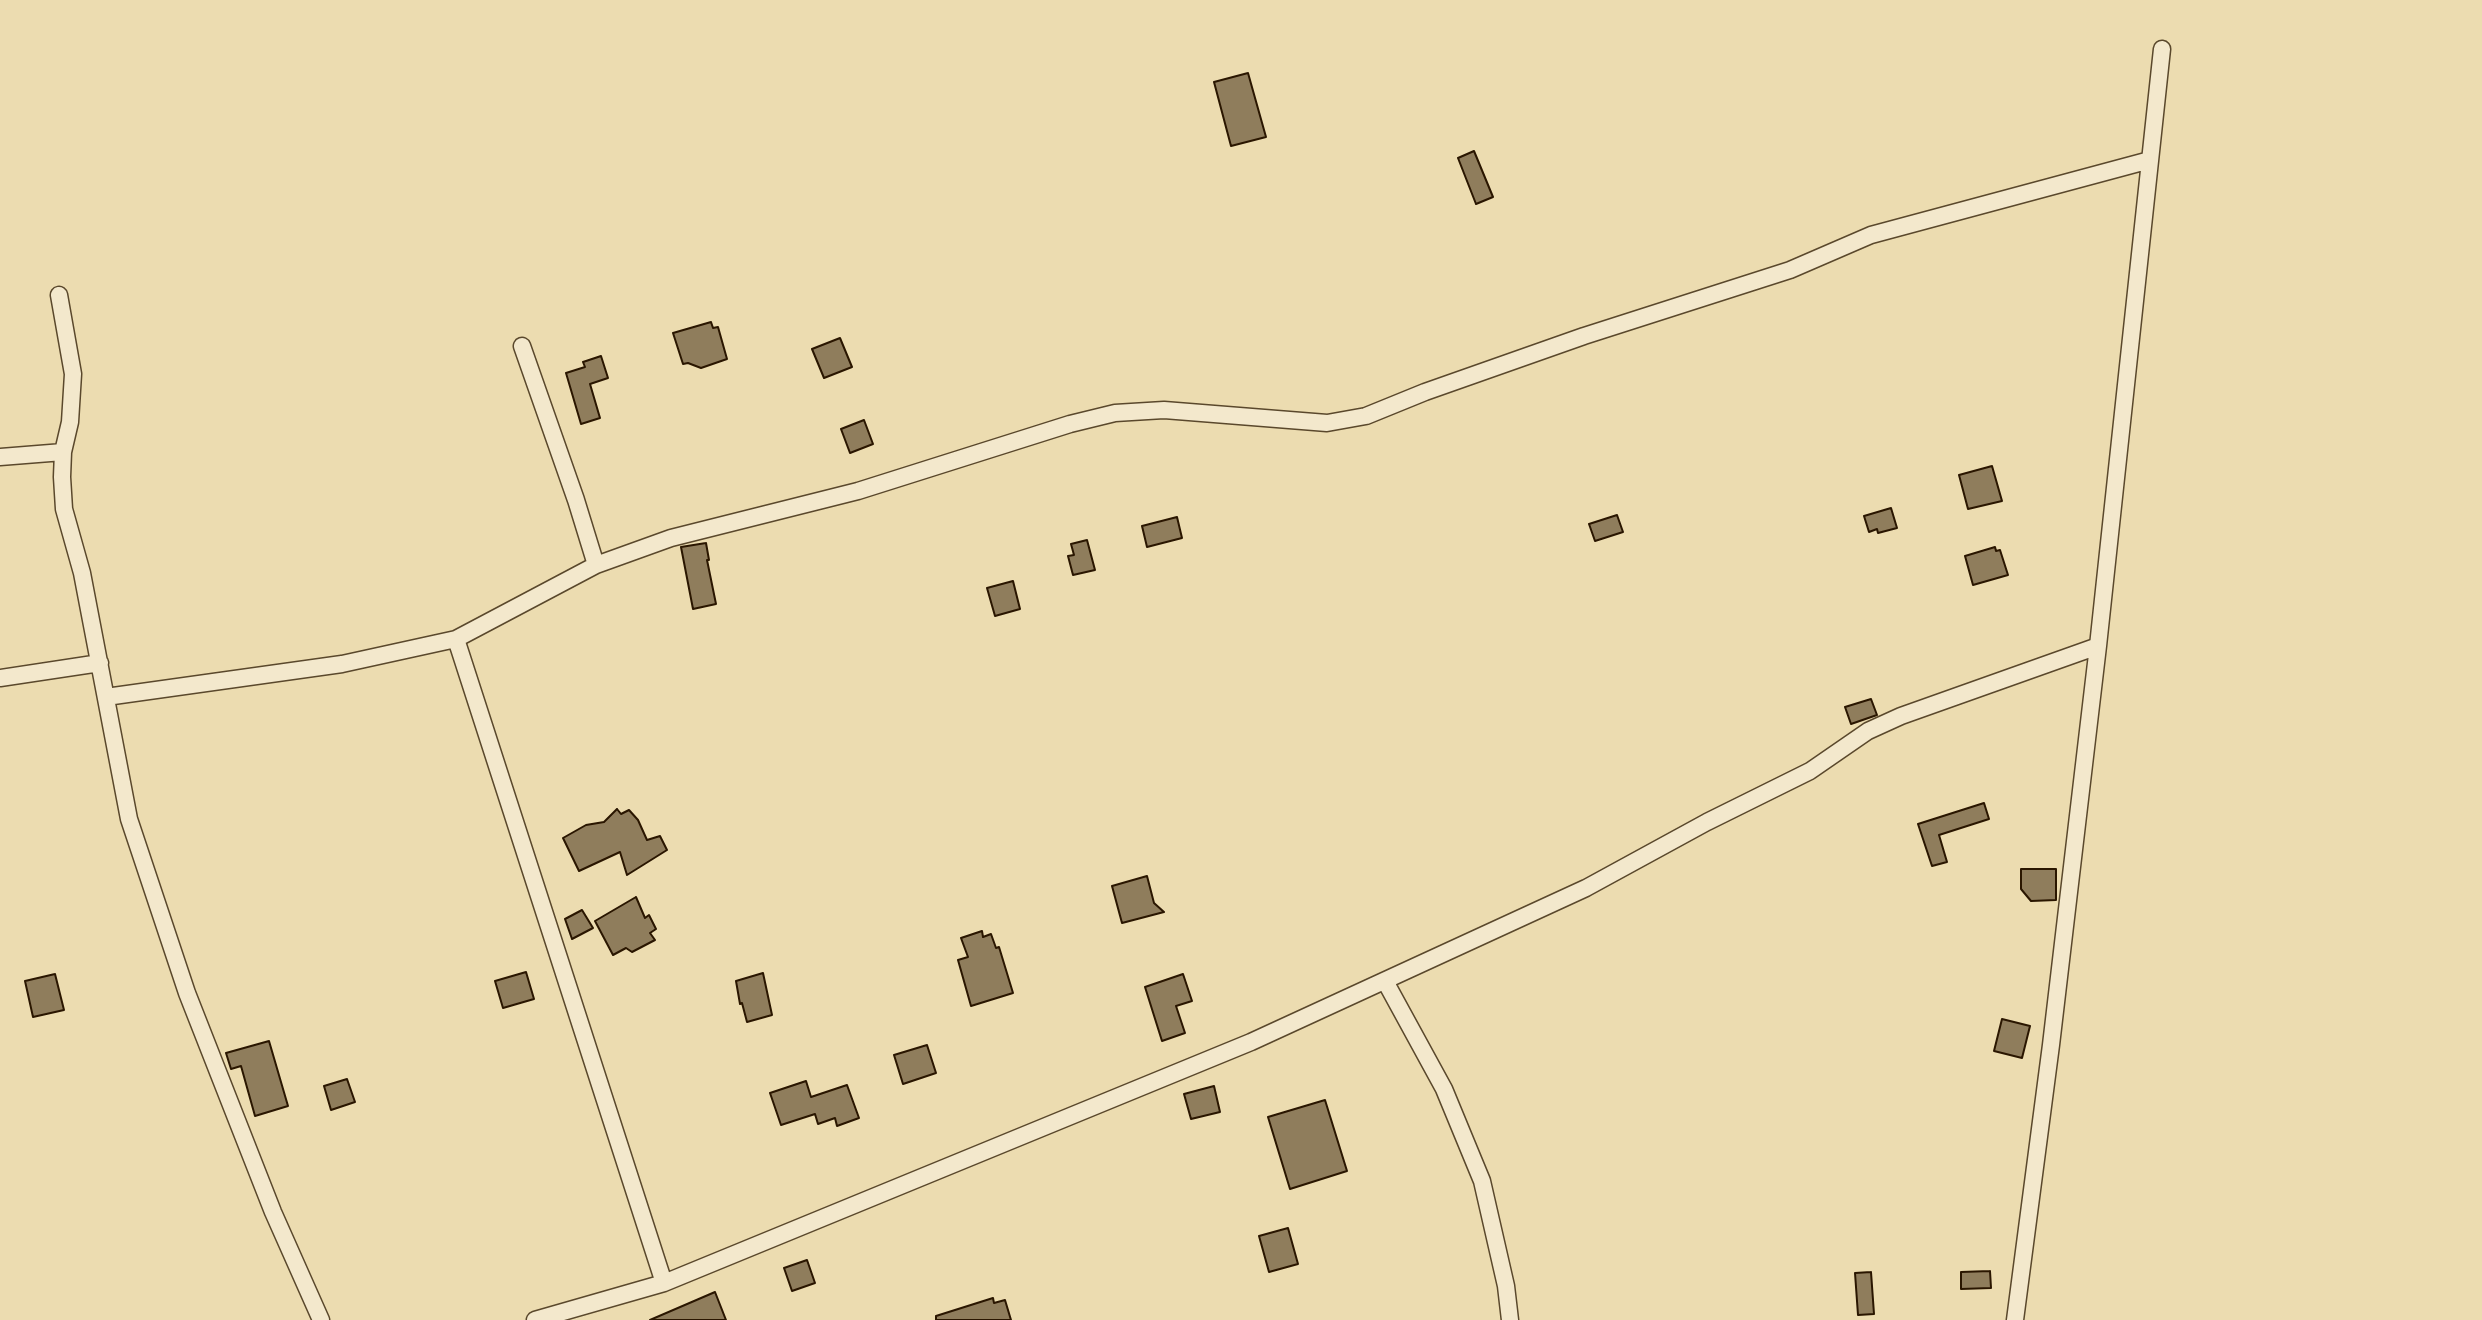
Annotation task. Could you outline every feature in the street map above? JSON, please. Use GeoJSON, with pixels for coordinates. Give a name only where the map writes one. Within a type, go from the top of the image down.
{"type":"FeatureCollection","features":[{"type":"Feature","properties":{"kind":"street"},"geometry":{"type":"LineString","coordinates":[[2015,1320],[2053,1032],[2098,646],[2162,49]]}},
{"type":"Feature","properties":{"kind":"street"},"geometry":{"type":"LineString","coordinates":[[106,697],[341,663],[456,639],[596,565],[671,538],[858,491],[1070,424],[1115,413],[1164,410],[1327,423],[1366,416],[1425,392],[1584,336],[1790,270],[1871,235],[2150,160]]}},
{"type":"Feature","properties":{"kind":"street"},"geometry":{"type":"LineString","coordinates":[[59,295],[73,374],[71,422],[63,452],[64,509],[82,573],[130,820],[187,993],[273,1212],[321,1320]]}},
{"type":"Feature","properties":{"kind":"street"},"geometry":{"type":"LineString","coordinates":[[522,346],[596,565]]}},
{"type":"Feature","properties":{"kind":"street"},"geometry":{"type":"LineString","coordinates":[[0,457],[63,452]]}},
{"type":"Feature","properties":{"kind":"street"},"geometry":{"type":"LineString","coordinates":[[456,639],[664,1283]]}},
{"type":"Feature","properties":{"kind":"street"},"geometry":{"type":"LineString","coordinates":[[535,1320],[664,1283],[1251,1042],[1586,888],[1707,822],[1810,771],[1868,731],[1901,716],[2098,646]]}},
{"type":"Feature","properties":{"kind":"street"},"geometry":{"type":"LineString","coordinates":[[0,678],[100,663]]}},
{"type":"Feature","properties":{"kind":"street"},"geometry":{"type":"LineString","coordinates":[[1385,981],[1444,1089],[1482,1181],[1506,1286],[1510,1320]]}},
{"type":"Feature","properties":{"kind":"building"},"geometry":{"type":"Polygon","coordinates":[[[1248,73],[1266,137],[1231,146],[1214,82],[1248,73]]]}},
{"type":"Feature","properties":{"kind":"building"},"geometry":{"type":"Polygon","coordinates":[[[1474,151],[1493,197],[1476,204],[1458,158],[1474,151]]]}},
{"type":"Feature","properties":{"kind":"building"},"geometry":{"type":"Polygon","coordinates":[[[711,322],[713,328],[718,327],[727,359],[701,368],[683,364],[673,333],[711,322]]]}},
{"type":"Feature","properties":{"kind":"building"},"geometry":{"type":"Polygon","coordinates":[[[840,338],[852,367],[824,378],[812,349],[840,338]]]}},
{"type":"Feature","properties":{"kind":"building"},"geometry":{"type":"Polygon","coordinates":[[[601,356],[608,378],[590,384],[600,418],[581,424],[566,373],[585,367],[583,362],[601,356]]]}},
{"type":"Feature","properties":{"kind":"building"},"geometry":{"type":"Polygon","coordinates":[[[864,420],[873,444],[850,453],[841,429],[864,420]]]}},
{"type":"Feature","properties":{"kind":"building"},"geometry":{"type":"Polygon","coordinates":[[[1992,466],[2002,501],[1968,509],[1959,475],[1992,466]]]}},
{"type":"Feature","properties":{"kind":"building"},"geometry":{"type":"Polygon","coordinates":[[[1891,508],[1897,528],[1878,533],[1877,529],[1869,532],[1864,516],[1891,508]]]}},
{"type":"Feature","properties":{"kind":"building"},"geometry":{"type":"Polygon","coordinates":[[[1617,515],[1623,532],[1595,541],[1589,524],[1617,515]]]}},
{"type":"Feature","properties":{"kind":"building"},"geometry":{"type":"Polygon","coordinates":[[[1177,517],[1182,538],[1147,547],[1142,526],[1177,517]]]}},
{"type":"Feature","properties":{"kind":"building"},"geometry":{"type":"Polygon","coordinates":[[[1087,540],[1095,570],[1073,575],[1068,556],[1074,555],[1071,544],[1087,540]]]}},
{"type":"Feature","properties":{"kind":"building"},"geometry":{"type":"Polygon","coordinates":[[[706,543],[716,604],[693,609],[681,547],[706,543]]]}},
{"type":"Feature","properties":{"kind":"building"},"geometry":{"type":"Polygon","coordinates":[[[1995,547],[1996,551],[2000,550],[2008,575],[1973,585],[1965,556],[1995,547]]]}},
{"type":"Feature","properties":{"kind":"building"},"geometry":{"type":"Polygon","coordinates":[[[1013,581],[1020,609],[995,616],[987,588],[1013,581]]]}},
{"type":"Feature","properties":{"kind":"building"},"geometry":{"type":"Polygon","coordinates":[[[1871,699],[1877,715],[1851,724],[1845,707],[1871,699]]]}},
{"type":"Feature","properties":{"kind":"building"},"geometry":{"type":"Polygon","coordinates":[[[1984,803],[1989,819],[1939,835],[1947,862],[1932,866],[1918,824],[1984,803]]]}},
{"type":"Feature","properties":{"kind":"building"},"geometry":{"type":"Polygon","coordinates":[[[617,809],[621,814],[629,810],[638,820],[647,840],[660,836],[667,850],[627,875],[620,852],[579,871],[563,838],[586,825],[604,822],[617,809]]]}},
{"type":"Feature","properties":{"kind":"building"},"geometry":{"type":"Polygon","coordinates":[[[2021,869],[2056,869],[2056,900],[2031,901],[2021,889],[2021,869]]]}},
{"type":"Feature","properties":{"kind":"building"},"geometry":{"type":"Polygon","coordinates":[[[1147,876],[1154,903],[1164,912],[1122,923],[1112,886],[1147,876]]]}},
{"type":"Feature","properties":{"kind":"building"},"geometry":{"type":"Polygon","coordinates":[[[636,897],[645,918],[649,915],[656,929],[650,933],[655,940],[632,952],[626,948],[613,955],[595,921],[636,897]]]}},
{"type":"Feature","properties":{"kind":"building"},"geometry":{"type":"Polygon","coordinates":[[[582,910],[593,928],[572,939],[565,919],[582,910]]]}},
{"type":"Feature","properties":{"kind":"building"},"geometry":{"type":"Polygon","coordinates":[[[982,931],[983,937],[991,934],[996,948],[999,947],[1013,993],[971,1006],[958,960],[968,957],[961,938],[982,931]]]}},
{"type":"Feature","properties":{"kind":"building"},"geometry":{"type":"Polygon","coordinates":[[[526,972],[534,999],[503,1008],[495,981],[526,972]]]}},
{"type":"Feature","properties":{"kind":"building"},"geometry":{"type":"Polygon","coordinates":[[[763,973],[772,1015],[747,1022],[736,981],[763,973]]]}},
{"type":"Feature","properties":{"kind":"building"},"geometry":{"type":"Polygon","coordinates":[[[55,974],[64,1010],[33,1017],[25,981],[55,974]]]}},
{"type":"Feature","properties":{"kind":"building"},"geometry":{"type":"Polygon","coordinates":[[[1183,974],[1192,1001],[1176,1006],[1185,1033],[1162,1041],[1145,987],[1183,974]]]}},
{"type":"Feature","properties":{"kind":"building"},"geometry":{"type":"Polygon","coordinates":[[[2002,1019],[2030,1026],[2022,1058],[1994,1051],[2002,1019]]]}},
{"type":"Feature","properties":{"kind":"building"},"geometry":{"type":"Polygon","coordinates":[[[269,1041],[288,1106],[255,1116],[241,1066],[231,1069],[226,1053],[269,1041]]]}},
{"type":"Feature","properties":{"kind":"building"},"geometry":{"type":"Polygon","coordinates":[[[927,1045],[936,1073],[903,1084],[894,1055],[927,1045]]]}},
{"type":"Feature","properties":{"kind":"building"},"geometry":{"type":"Polygon","coordinates":[[[347,1079],[355,1102],[331,1110],[324,1086],[347,1079]]]}},
{"type":"Feature","properties":{"kind":"building"},"geometry":{"type":"Polygon","coordinates":[[[806,1081],[811,1097],[847,1085],[859,1118],[837,1126],[835,1118],[818,1124],[815,1114],[781,1125],[770,1093],[806,1081]]]}},
{"type":"Feature","properties":{"kind":"building"},"geometry":{"type":"Polygon","coordinates":[[[1214,1086],[1220,1112],[1191,1119],[1184,1094],[1214,1086]]]}},
{"type":"Feature","properties":{"kind":"building"},"geometry":{"type":"Polygon","coordinates":[[[1325,1100],[1347,1171],[1290,1189],[1268,1117],[1325,1100]]]}},
{"type":"Feature","properties":{"kind":"building"},"geometry":{"type":"Polygon","coordinates":[[[1288,1228],[1298,1264],[1269,1272],[1259,1236],[1288,1228]]]}},
{"type":"Feature","properties":{"kind":"building"},"geometry":{"type":"Polygon","coordinates":[[[807,1260],[815,1283],[792,1291],[784,1268],[807,1260]]]}},
{"type":"Feature","properties":{"kind":"building"},"geometry":{"type":"Polygon","coordinates":[[[1990,1271],[1991,1288],[1961,1289],[1961,1272],[1990,1271]]]}},
{"type":"Feature","properties":{"kind":"building"},"geometry":{"type":"Polygon","coordinates":[[[1871,1272],[1874,1314],[1858,1315],[1855,1273],[1871,1272]]]}},
{"type":"Feature","properties":{"kind":"building"},"geometry":{"type":"Polygon","coordinates":[[[715,1292],[726,1320],[650,1320],[715,1292]]]}},
{"type":"Feature","properties":{"kind":"building"},"geometry":{"type":"Polygon","coordinates":[[[993,1298],[994,1303],[1005,1300],[1011,1320],[936,1320],[936,1316],[993,1298]]]}}]}
